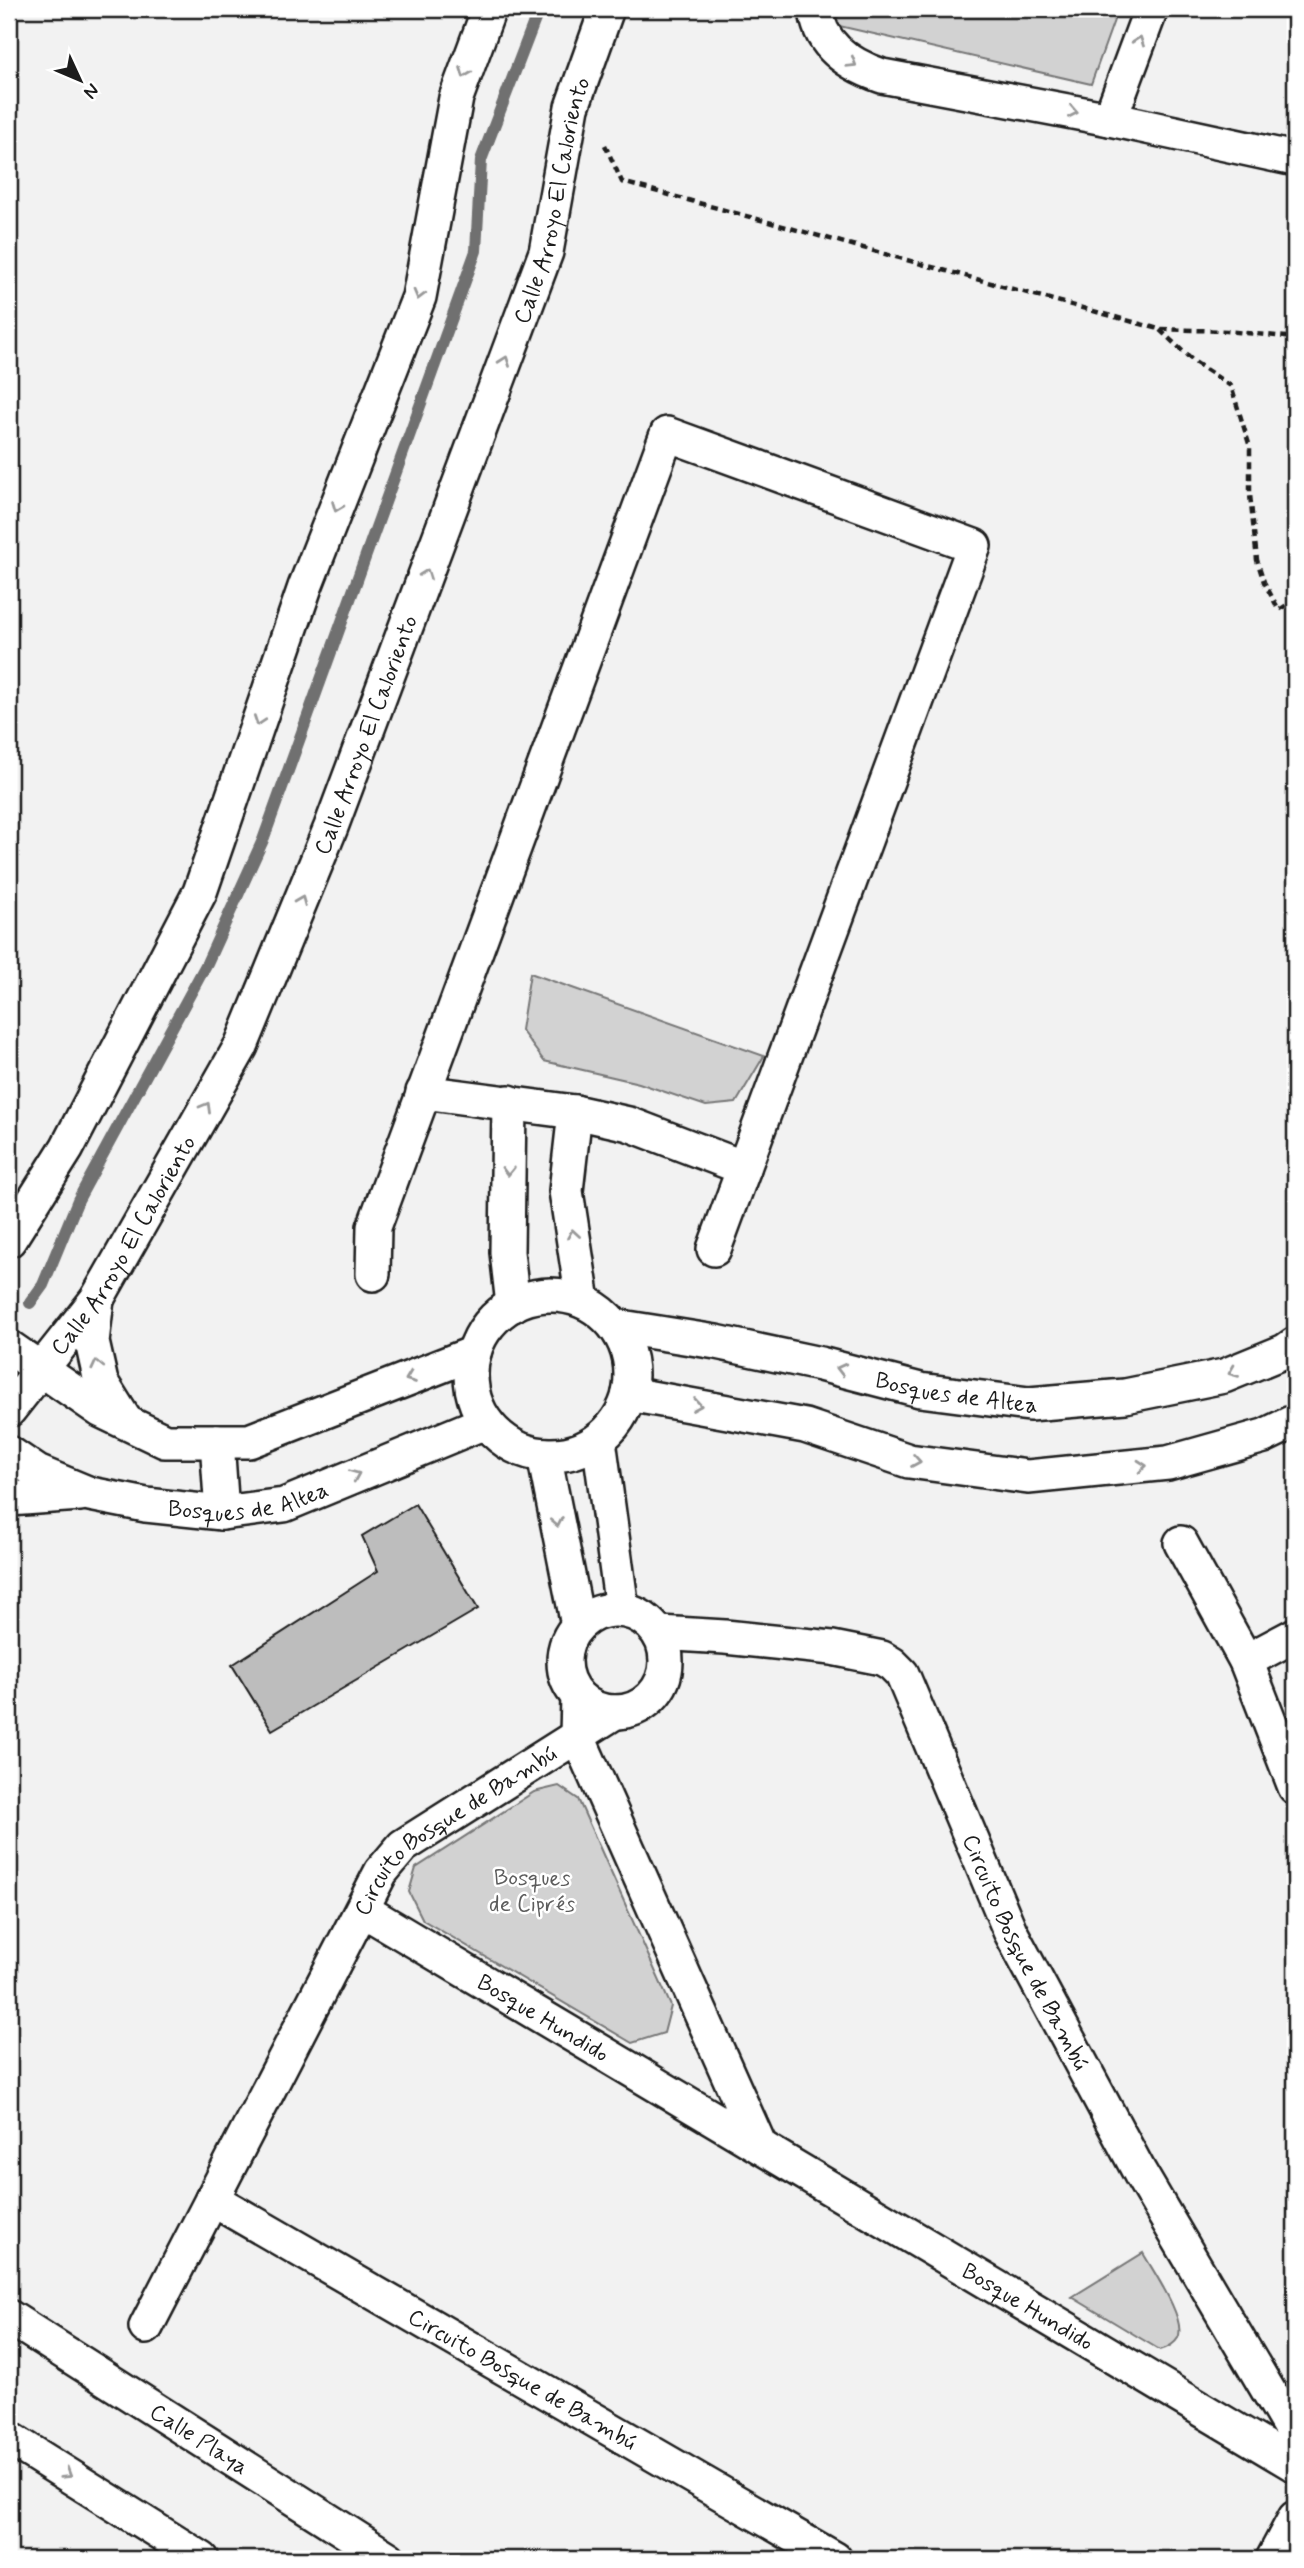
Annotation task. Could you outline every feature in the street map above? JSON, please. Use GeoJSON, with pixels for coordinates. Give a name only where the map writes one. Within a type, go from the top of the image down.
{"type":"FeatureCollection","features":[{"type":"Feature","properties":{"kind":"street"},"geometry":{"type":"LineString","coordinates":[[9,1240],[67,1148],[200,892],[305,587],[419,297],[456,98],[489,9]]}},
{"type":"Feature","properties":{"kind":"street","name":"Calle Arroyo El Caloriento"},"geometry":{"type":"LineString","coordinates":[[9,1410],[97,1299],[241,1046],[331,827],[546,252],[572,107],[607,9]]}},
{"type":"Feature","properties":{"kind":"street"},"geometry":{"type":"LineString","coordinates":[[816,9],[817,19],[827,41],[842,57],[861,69],[882,76],[1110,119],[1295,159]]}},
{"type":"Feature","properties":{"kind":"street"},"geometry":{"type":"LineString","coordinates":[[1110,119],[1151,9]]}},
{"type":"Feature","properties":{"kind":"street"},"geometry":{"type":"LineString","coordinates":[[373,1275],[374,1227],[667,434],[974,546],[714,1249]]}},
{"type":"Feature","properties":{"kind":"street"},"geometry":{"type":"LineString","coordinates":[[423,1092],[575,1112],[629,1124],[744,1168]]}},
{"type":"Feature","properties":{"kind":"street"},"geometry":{"type":"LineString","coordinates":[[509,1102],[507,1252],[513,1305]]}},
{"type":"Feature","properties":{"kind":"street"},"geometry":{"type":"LineString","coordinates":[[575,1112],[566,1191],[583,1301]]}},
{"type":"Feature","properties":{"kind":"street"},"geometry":{"type":"LineString","coordinates":[[559,1296],[583,1301],[615,1326],[626,1347],[631,1370],[629,1394],[623,1411],[599,1440],[582,1450],[544,1455],[522,1450],[501,1439],[485,1422],[474,1401],[470,1377],[474,1353],[482,1334],[495,1317],[513,1305],[536,1297],[559,1296]]}},
{"type":"Feature","properties":{"kind":"street"},"geometry":{"type":"LineString","coordinates":[[97,1299],[92,1342],[101,1382],[127,1424]]}},
{"type":"Feature","properties":{"kind":"street","name":"Bosques de Altea"},"geometry":{"type":"LineString","coordinates":[[615,1326],[716,1342],[820,1364],[920,1390],[1029,1404],[1125,1396],[1224,1376],[1295,1344]]}},
{"type":"Feature","properties":{"kind":"street"},"geometry":{"type":"LineString","coordinates":[[9,1347],[100,1410],[165,1441],[249,1441],[474,1353]]}},
{"type":"Feature","properties":{"kind":"street"},"geometry":{"type":"LineString","coordinates":[[629,1394],[805,1426],[909,1461],[1028,1477],[1168,1464],[1264,1436],[1295,1421]]}},
{"type":"Feature","properties":{"kind":"street","name":"Bosques de Altea"},"geometry":{"type":"LineString","coordinates":[[9,1453],[37,1472],[90,1494],[146,1506],[222,1513],[284,1505],[485,1422]]}},
{"type":"Feature","properties":{"kind":"street"},"geometry":{"type":"LineString","coordinates":[[599,1440],[622,1609]]}},
{"type":"Feature","properties":{"kind":"street"},"geometry":{"type":"LineString","coordinates":[[217,1441],[222,1513]]}},
{"type":"Feature","properties":{"kind":"street"},"geometry":{"type":"LineString","coordinates":[[544,1455],[578,1625]]}},
{"type":"Feature","properties":{"kind":"street"},"geometry":{"type":"LineString","coordinates":[[9,1499],[90,1494]]}},
{"type":"Feature","properties":{"kind":"street"},"geometry":{"type":"LineString","coordinates":[[1181,1543],[1245,1661],[1295,1787]]}},
{"type":"Feature","properties":{"kind":"street"},"geometry":{"type":"LineString","coordinates":[[622,1609],[636,1613],[659,1633],[664,1645],[665,1671],[659,1687],[648,1701],[632,1709],[601,1711],[578,1697],[568,1684],[564,1653],[569,1638],[578,1625],[598,1612],[622,1609]]}},
{"type":"Feature","properties":{"kind":"street","name":"Circuito Bosque de Bambú"},"geometry":{"type":"LineString","coordinates":[[659,1633],[832,1648],[882,1658],[902,1674],[1010,1931],[1140,2173],[1295,2436]]}},
{"type":"Feature","properties":{"kind":"street"},"geometry":{"type":"LineString","coordinates":[[1245,1661],[1295,1636]]}},
{"type":"Feature","properties":{"kind":"street"},"geometry":{"type":"LineString","coordinates":[[665,1671],[691,1651],[725,1637]]}},
{"type":"Feature","properties":{"kind":"street"},"geometry":{"type":"LineString","coordinates":[[578,1697],[577,1735],[760,2146]]}},
{"type":"Feature","properties":{"kind":"street","name":"Circuito Bosque de Bambú"},"geometry":{"type":"LineString","coordinates":[[146,2327],[381,1872],[403,1846],[615,1712]]}},
{"type":"Feature","properties":{"kind":"street","name":"Bosque Hundido"},"geometry":{"type":"LineString","coordinates":[[363,1909],[1295,2465]]}},
{"type":"Feature","properties":{"kind":"street","name":"Circuito Bosque de Bambú"},"geometry":{"type":"LineString","coordinates":[[212,2199],[835,2559]]}},
{"type":"Feature","properties":{"kind":"street","name":"Calle Playa"},"geometry":{"type":"LineString","coordinates":[[9,2318],[389,2559]]}},
{"type":"Feature","properties":{"kind":"street"},"geometry":{"type":"LineString","coordinates":[[9,2438],[202,2559]]}},
{"type":"Feature","properties":{"kind":"street"},"geometry":{"type":"LineString","coordinates":[[1273,2559],[1295,2518]]}},
{"type":"Feature","properties":{"kind":"path"},"geometry":{"type":"LineString","coordinates":[[572,107],[598,132],[622,182],[1159,329],[1227,331],[1295,338]]}},
{"type":"Feature","properties":{"kind":"path"},"geometry":{"type":"LineString","coordinates":[[1159,329],[1193,361],[1231,386],[1250,447],[1250,495],[1257,560],[1264,582],[1279,610],[1295,600]]}},
{"type":"Feature","properties":{"kind":"green space"},"geometry":{"type":"Polygon","coordinates":[[[841,9],[1118,9],[1091,84],[835,25],[841,9]]]}},
{"type":"Feature","properties":{"kind":"green space"},"geometry":{"type":"Polygon","coordinates":[[[530,973],[764,1056],[736,1103],[706,1106],[639,1083],[544,1061],[521,1030],[530,973]]]}},
{"type":"Feature","properties":{"kind":"green space","name":"Bosques de Ciprés"},"geometry":{"type":"Polygon","coordinates":[[[559,1786],[578,1799],[671,2006],[664,2033],[632,2043],[423,1920],[409,1892],[416,1868],[534,1792],[559,1786]]]}},
{"type":"Feature","properties":{"kind":"green space"},"geometry":{"type":"Polygon","coordinates":[[[1143,2253],[1168,2296],[1178,2320],[1178,2338],[1170,2346],[1160,2350],[1072,2297],[1143,2253]]]}},
{"type":"Feature","properties":{"kind":"building"},"geometry":{"type":"Polygon","coordinates":[[[415,1504],[478,1609],[272,1730],[232,1665],[378,1571],[362,1536],[415,1504]]]}},
{"type":"Feature","properties":{"kind":"waterway"},"geometry":{"type":"LineString","coordinates":[[30,1303],[43,1285],[78,1200],[207,963],[263,840],[476,251],[481,160],[539,9]]}}]}
